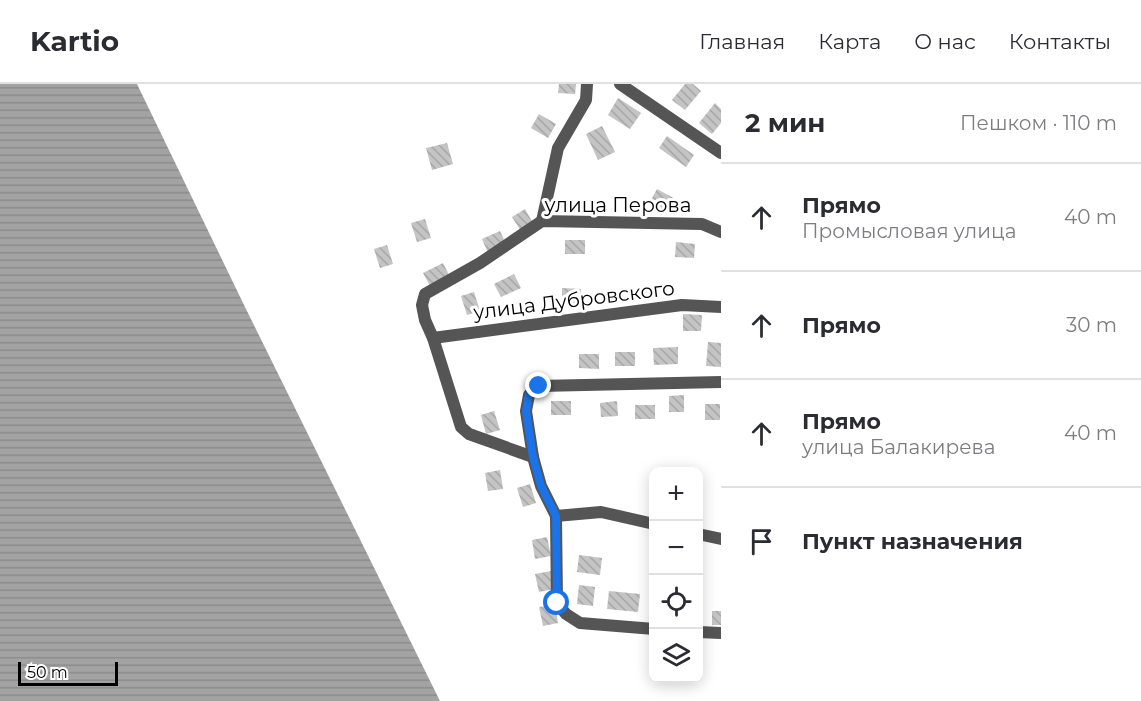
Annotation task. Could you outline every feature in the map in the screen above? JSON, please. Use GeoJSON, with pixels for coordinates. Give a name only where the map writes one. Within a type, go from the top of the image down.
{"type":"FeatureCollection","features":[{"type":"Feature","properties":{"kind":"street"},"geometry":{"type":"LineString","coordinates":[[542,221],[558,148],[586,100],[587,84]]}},
{"type":"Feature","properties":{"kind":"street"},"geometry":{"type":"LineString","coordinates":[[620,84],[721,153]]}},
{"type":"Feature","properties":{"kind":"street","name":"улица Перова"},"geometry":{"type":"LineString","coordinates":[[433,338],[425,320],[422,305],[425,294],[480,263],[542,221],[702,224],[721,232]]}},
{"type":"Feature","properties":{"kind":"street","name":"улица Дубровского"},"geometry":{"type":"LineString","coordinates":[[433,338],[682,305],[721,307]]}},
{"type":"Feature","properties":{"kind":"street"},"geometry":{"type":"LineString","coordinates":[[433,338],[461,427],[469,434],[533,457]]}},
{"type":"Feature","properties":{"kind":"street"},"geometry":{"type":"LineString","coordinates":[[649,629],[580,623],[561,609],[557,603],[556,516],[541,486],[533,457],[526,411],[529,394],[539,386],[721,381]]}},
{"type":"Feature","properties":{"kind":"street"},"geometry":{"type":"LineString","coordinates":[[556,516],[601,512],[649,523]]}},
{"type":"Feature","properties":{"kind":"street"},"geometry":{"type":"LineString","coordinates":[[703,535],[721,539]]}},
{"type":"Feature","properties":{"kind":"street"},"geometry":{"type":"LineString","coordinates":[[703,632],[721,633]]}},
{"type":"Feature","properties":{"kind":"shaded area"},"geometry":{"type":"Polygon","coordinates":[[[0,84],[137,84],[440,701],[0,701],[0,84]]]}},
{"type":"Feature","properties":{"kind":"building"},"geometry":{"type":"Polygon","coordinates":[[[559,84],[576,84],[575,94],[558,93],[559,84]]]}},
{"type":"Feature","properties":{"kind":"building"},"geometry":{"type":"Polygon","coordinates":[[[685,84],[693,84],[701,91],[685,110],[672,100],[685,84]]]}},
{"type":"Feature","properties":{"kind":"building"},"geometry":{"type":"Polygon","coordinates":[[[618,98],[641,113],[630,129],[608,115],[618,98]]]}},
{"type":"Feature","properties":{"kind":"building"},"geometry":{"type":"Polygon","coordinates":[[[715,103],[721,109],[721,123],[712,134],[699,123],[715,103]]]}},
{"type":"Feature","properties":{"kind":"building"},"geometry":{"type":"Polygon","coordinates":[[[539,114],[556,124],[548,138],[531,128],[539,114]]]}},
{"type":"Feature","properties":{"kind":"building"},"geometry":{"type":"Polygon","coordinates":[[[602,126],[615,152],[598,160],[586,134],[602,126]]]}},
{"type":"Feature","properties":{"kind":"building"},"geometry":{"type":"Polygon","coordinates":[[[667,136],[694,155],[686,167],[659,148],[667,136]]]}},
{"type":"Feature","properties":{"kind":"building"},"geometry":{"type":"Polygon","coordinates":[[[447,143],[453,164],[432,170],[426,148],[447,143]]]}},
{"type":"Feature","properties":{"kind":"building"},"geometry":{"type":"Polygon","coordinates":[[[657,189],[679,201],[671,215],[649,204],[657,189]]]}},
{"type":"Feature","properties":{"kind":"building"},"geometry":{"type":"Polygon","coordinates":[[[525,209],[533,223],[521,231],[512,217],[525,209]]]}},
{"type":"Feature","properties":{"kind":"building"},"geometry":{"type":"Polygon","coordinates":[[[425,219],[431,238],[417,242],[411,223],[425,219]]]}},
{"type":"Feature","properties":{"kind":"building"},"geometry":{"type":"Polygon","coordinates":[[[500,231],[506,244],[488,253],[482,239],[500,231]]]}},
{"type":"Feature","properties":{"kind":"building"},"geometry":{"type":"Polygon","coordinates":[[[565,240],[585,240],[585,254],[565,254],[565,240]]]}},
{"type":"Feature","properties":{"kind":"building"},"geometry":{"type":"Polygon","coordinates":[[[676,242],[695,244],[694,258],[675,257],[676,242]]]}},
{"type":"Feature","properties":{"kind":"building"},"geometry":{"type":"Polygon","coordinates":[[[387,245],[393,264],[380,268],[374,249],[387,245]]]}},
{"type":"Feature","properties":{"kind":"building"},"geometry":{"type":"Polygon","coordinates":[[[443,263],[450,277],[430,286],[423,273],[443,263]]]}},
{"type":"Feature","properties":{"kind":"building"},"geometry":{"type":"Polygon","coordinates":[[[514,274],[521,288],[501,297],[494,284],[514,274]]]}},
{"type":"Feature","properties":{"kind":"building"},"geometry":{"type":"Polygon","coordinates":[[[562,288],[581,289],[580,305],[562,305],[562,288]]]}},
{"type":"Feature","properties":{"kind":"building"},"geometry":{"type":"Polygon","coordinates":[[[474,292],[480,311],[467,315],[461,296],[474,292]]]}},
{"type":"Feature","properties":{"kind":"building"},"geometry":{"type":"Polygon","coordinates":[[[683,314],[702,315],[701,331],[683,331],[683,314]]]}},
{"type":"Feature","properties":{"kind":"building"},"geometry":{"type":"Polygon","coordinates":[[[708,342],[721,343],[721,367],[706,366],[708,342]]]}},
{"type":"Feature","properties":{"kind":"building"},"geometry":{"type":"Polygon","coordinates":[[[678,347],[678,364],[654,365],[653,348],[678,347]]]}},
{"type":"Feature","properties":{"kind":"building"},"geometry":{"type":"Polygon","coordinates":[[[615,352],[635,352],[635,366],[615,366],[615,352]]]}},
{"type":"Feature","properties":{"kind":"building"},"geometry":{"type":"Polygon","coordinates":[[[579,354],[599,354],[599,369],[579,368],[579,354]]]}},
{"type":"Feature","properties":{"kind":"building"},"geometry":{"type":"Polygon","coordinates":[[[684,395],[684,412],[669,412],[669,396],[684,395]]]}},
{"type":"Feature","properties":{"kind":"building"},"geometry":{"type":"Polygon","coordinates":[[[551,401],[571,401],[571,415],[551,415],[551,401]]]}},
{"type":"Feature","properties":{"kind":"building"},"geometry":{"type":"Polygon","coordinates":[[[617,401],[618,416],[601,417],[600,403],[617,401]]]}},
{"type":"Feature","properties":{"kind":"building"},"geometry":{"type":"Polygon","coordinates":[[[705,404],[720,404],[720,420],[705,420],[705,404]]]}},
{"type":"Feature","properties":{"kind":"building"},"geometry":{"type":"Polygon","coordinates":[[[635,405],[655,405],[655,419],[635,419],[635,405]]]}},
{"type":"Feature","properties":{"kind":"building"},"geometry":{"type":"Polygon","coordinates":[[[494,411],[500,430],[486,434],[481,415],[494,411]]]}},
{"type":"Feature","properties":{"kind":"building"},"geometry":{"type":"Polygon","coordinates":[[[500,470],[503,489],[488,491],[485,473],[500,470]]]}},
{"type":"Feature","properties":{"kind":"building"},"geometry":{"type":"Polygon","coordinates":[[[530,484],[536,503],[523,507],[517,488],[530,484]]]}},
{"type":"Feature","properties":{"kind":"building"},"geometry":{"type":"Polygon","coordinates":[[[547,537],[551,556],[535,559],[532,540],[547,537]]]}},
{"type":"Feature","properties":{"kind":"building"},"geometry":{"type":"Polygon","coordinates":[[[579,555],[602,558],[600,575],[577,572],[579,555]]]}},
{"type":"Feature","properties":{"kind":"building"},"geometry":{"type":"Polygon","coordinates":[[[551,571],[554,589],[539,592],[535,574],[551,571]]]}},
{"type":"Feature","properties":{"kind":"building"},"geometry":{"type":"Polygon","coordinates":[[[579,585],[595,587],[593,606],[577,604],[579,585]]]}},
{"type":"Feature","properties":{"kind":"building"},"geometry":{"type":"Polygon","coordinates":[[[609,591],[640,594],[638,612],[607,609],[609,591]]]}},
{"type":"Feature","properties":{"kind":"building"},"geometry":{"type":"Polygon","coordinates":[[[555,605],[558,623],[543,626],[539,607],[555,605]]]}},
{"type":"Feature","properties":{"kind":"building"},"geometry":{"type":"Polygon","coordinates":[[[712,611],[721,611],[721,625],[712,625],[712,611]]]}},
{"type":"Feature","properties":{"kind":"route"},"geometry":{"type":"LineString","coordinates":[[539,386],[529,394],[526,411],[533,457],[541,486],[556,516],[557,603]]}}]}
